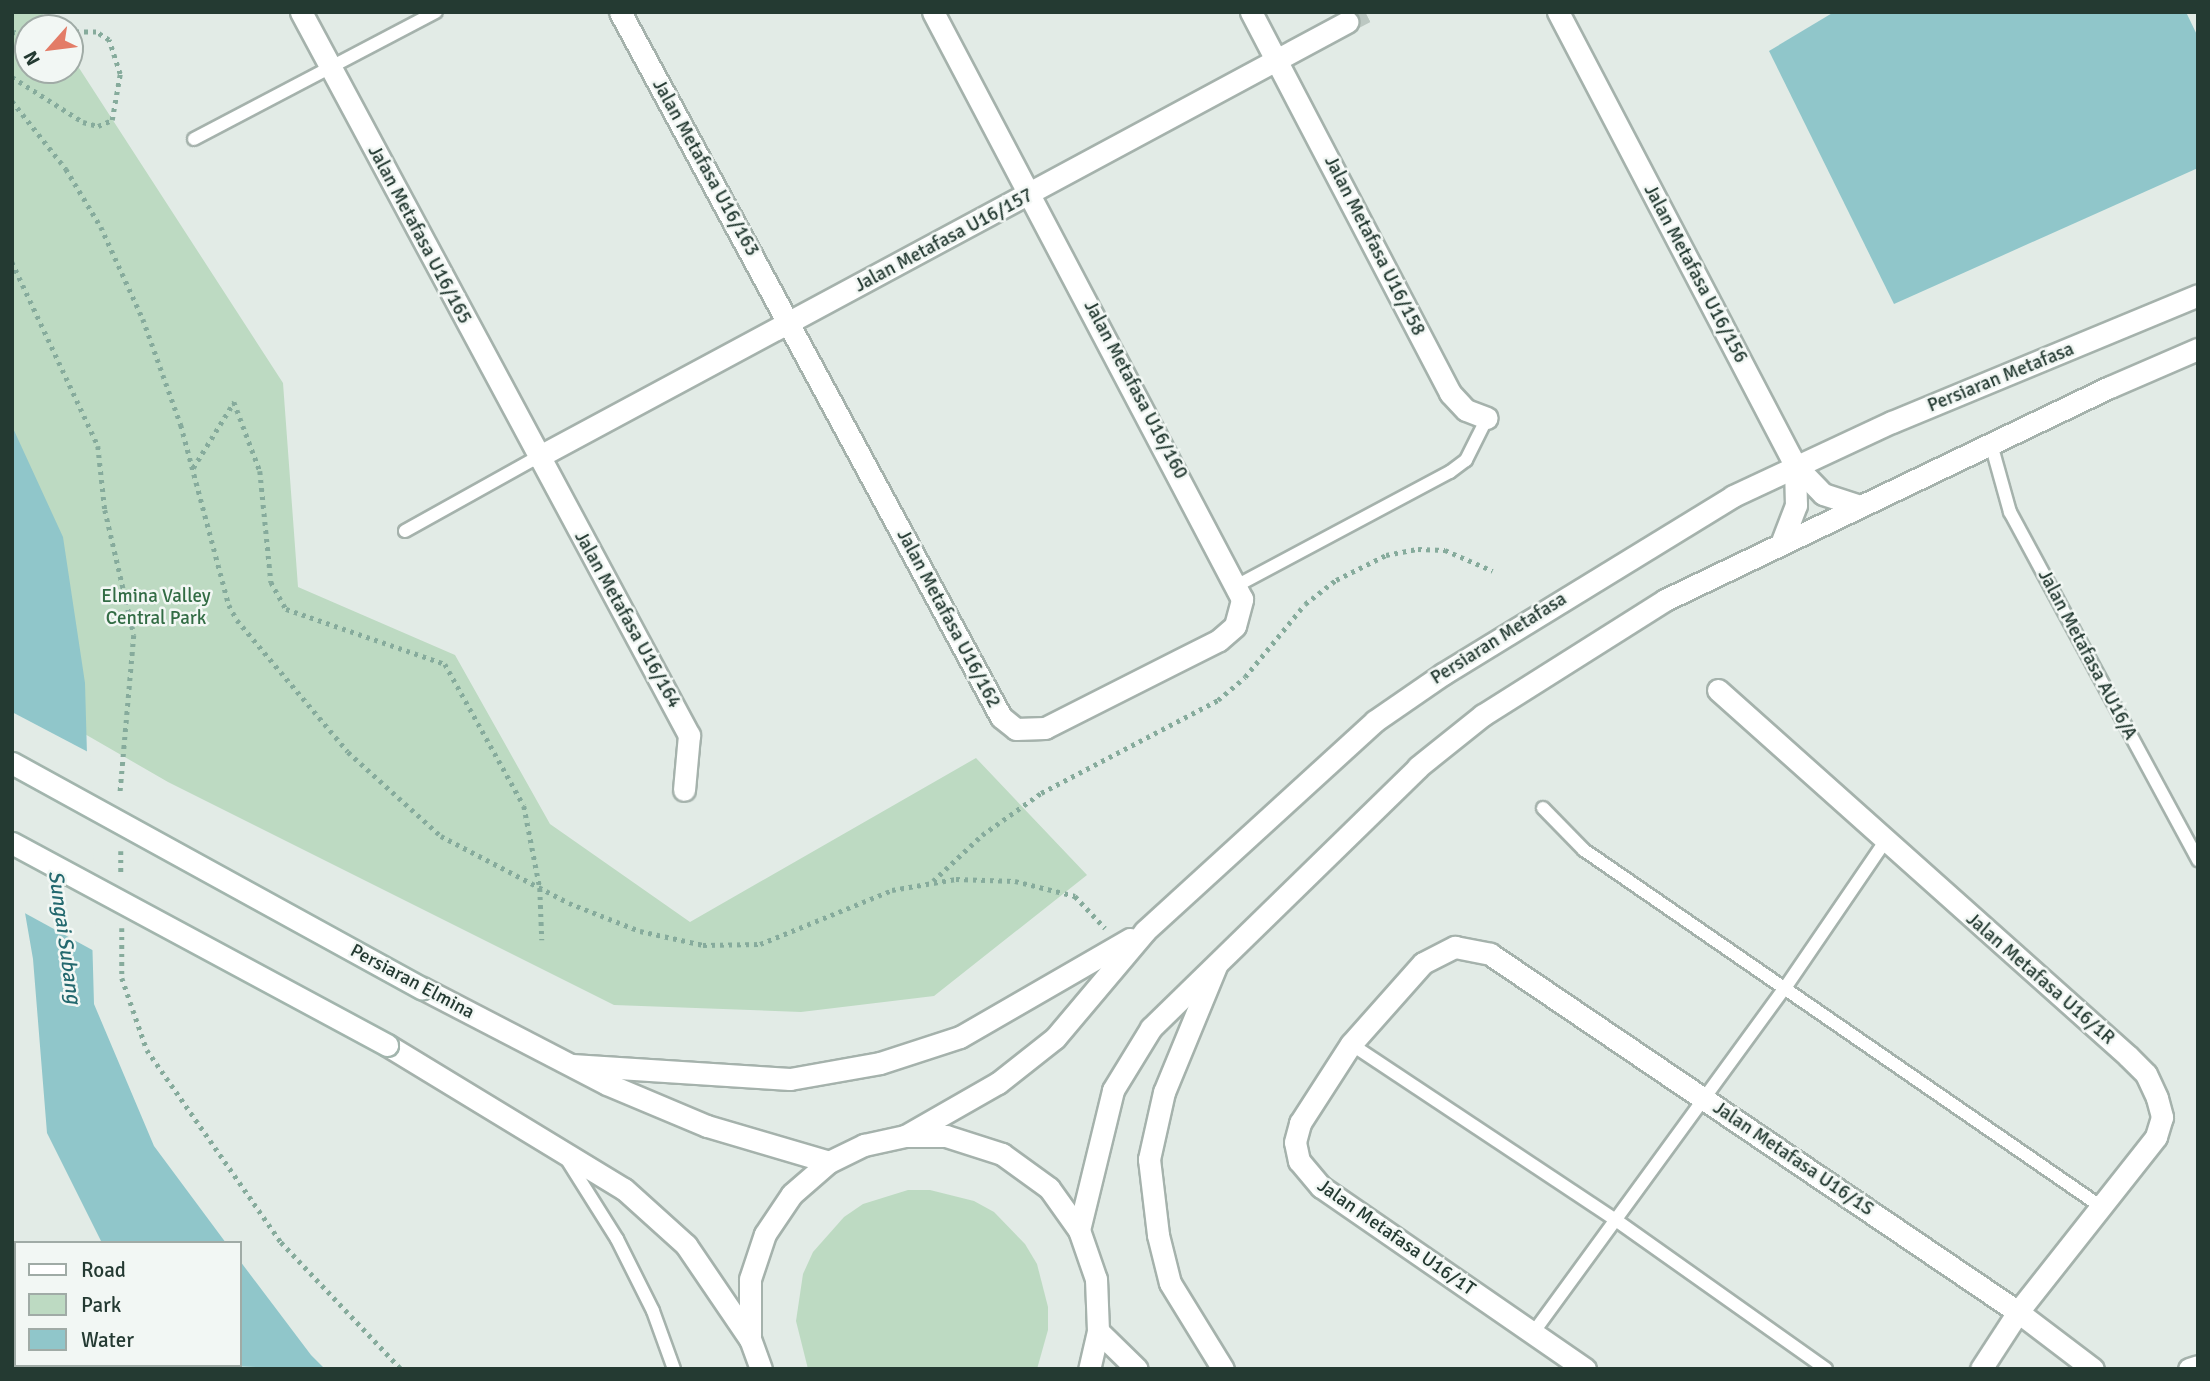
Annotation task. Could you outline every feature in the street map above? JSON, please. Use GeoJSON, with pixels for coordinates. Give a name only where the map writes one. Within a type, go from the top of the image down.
{"type":"FeatureCollection","features":[{"type":"Feature","properties":{"kind":"street","name":"Jalan Metafasa U16/165"},"geometry":{"type":"LineString","coordinates":[[301,12],[538,457]]}},
{"type":"Feature","properties":{"kind":"street","name":"Jalan Metafasa U16/163"},"geometry":{"type":"LineString","coordinates":[[620,12],[790,324]]}},
{"type":"Feature","properties":{"kind":"street","name":"Jalan Metafasa U16/160"},"geometry":{"type":"LineString","coordinates":[[933,12],[1238,585]]}},
{"type":"Feature","properties":{"kind":"street","name":"Jalan Metafasa U16/158"},"geometry":{"type":"LineString","coordinates":[[1251,12],[1450,393],[1466,410],[1487,418]]}},
{"type":"Feature","properties":{"kind":"street","name":"Jalan Metafasa U16/156"},"geometry":{"type":"LineString","coordinates":[[1558,12],[1795,465],[1796,505],[1782,542]]}},
{"type":"Feature","properties":{"kind":"street","name":"Jalan Metafasa U16/157"},"geometry":{"type":"LineString","coordinates":[[538,457],[1032,194],[1347,22]]}},
{"type":"Feature","properties":{"kind":"street","name":"Persiaran Metafasa"},"geometry":{"type":"LineString","coordinates":[[905,1136],[998,1083],[1055,1038],[1145,931],[1376,721],[1636,553],[1733,495],[1795,465],[2198,295]]}},
{"type":"Feature","properties":{"kind":"street","name":"Jalan Metafasa U16/162"},"geometry":{"type":"LineString","coordinates":[[790,324],[1001,717],[1016,729],[1063,722],[1219,640],[1235,626],[1240,612],[1238,585]]}},
{"type":"Feature","properties":{"kind":"street"},"geometry":{"type":"LineString","coordinates":[[1079,1230],[1114,1090],[1151,1028],[1418,767],[1483,716],[1665,600],[1782,542],[2198,349]]}},
{"type":"Feature","properties":{"kind":"street","name":"Jalan Metafasa U16/164"},"geometry":{"type":"LineString","coordinates":[[538,457],[689,735],[684,790]]}},
{"type":"Feature","properties":{"kind":"street"},"geometry":{"type":"LineString","coordinates":[[1795,465],[1823,494],[1859,506]]}},
{"type":"Feature","properties":{"kind":"street","name":"Jalan Metafasa U16/1R"},"geometry":{"type":"LineString","coordinates":[[1718,690],[1884,843],[2146,1074],[2162,1117],[2156,1137],[2018,1312]]}},
{"type":"Feature","properties":{"kind":"street","name":"Persiaran Elmina"},"geometry":{"type":"LineString","coordinates":[[12,763],[422,988],[572,1065],[707,1125],[829,1163]]}},
{"type":"Feature","properties":{"kind":"street"},"geometry":{"type":"LineString","coordinates":[[12,843],[387,1045],[558,1145],[624,1189],[686,1245],[750,1339],[761,1369]]}},
{"type":"Feature","properties":{"kind":"street"},"geometry":{"type":"LineString","coordinates":[[572,1065],[790,1079],[880,1063],[960,1037],[1145,931]]}},
{"type":"Feature","properties":{"kind":"street","name":"Jalan Metafasa U16/1T"},"geometry":{"type":"LineString","coordinates":[[1490,954],[1455,947],[1431,957],[1351,1044],[1300,1123],[1295,1142],[1299,1161],[1321,1187],[1585,1369]]}},
{"type":"Feature","properties":{"kind":"street","name":"Jalan Metafasa U16/1S"},"geometry":{"type":"LineString","coordinates":[[1490,954],[2018,1312],[2094,1369]]}},
{"type":"Feature","properties":{"kind":"street"},"geometry":{"type":"LineString","coordinates":[[1218,961],[1164,1093],[1149,1159],[1158,1235],[1170,1283],[1223,1369]]}},
{"type":"Feature","properties":{"kind":"street"},"geometry":{"type":"LineString","coordinates":[[750,1339],[750,1279],[765,1234],[792,1194],[829,1163],[864,1145],[905,1136],[946,1136],[1002,1154],[1049,1188],[1079,1230],[1096,1279],[1098,1331],[1089,1369]]}},
{"type":"Feature","properties":{"kind":"street"},"geometry":{"type":"LineString","coordinates":[[1981,1369],[2018,1312]]}},
{"type":"Feature","properties":{"kind":"street"},"geometry":{"type":"LineString","coordinates":[[1098,1331],[1137,1369]]}},
{"type":"Feature","properties":{"kind":"street"},"geometry":{"type":"LineString","coordinates":[[2189,1369],[2198,1366]]}},
{"type":"Feature","properties":{"kind":"lane"},"geometry":{"type":"LineString","coordinates":[[194,139],[436,12]]}},
{"type":"Feature","properties":{"kind":"lane"},"geometry":{"type":"LineString","coordinates":[[1238,585],[1450,472],[1466,460],[1487,418]]}},
{"type":"Feature","properties":{"kind":"lane","name":"Jalan Metafasa AU16/A"},"geometry":{"type":"LineString","coordinates":[[1991,444],[2010,512],[2198,860]]}},
{"type":"Feature","properties":{"kind":"lane"},"geometry":{"type":"LineString","coordinates":[[405,531],[538,457]]}},
{"type":"Feature","properties":{"kind":"lane"},"geometry":{"type":"LineString","coordinates":[[1543,808],[1584,850],[2100,1206]]}},
{"type":"Feature","properties":{"kind":"lane"},"geometry":{"type":"LineString","coordinates":[[1533,1333],[1612,1218],[1786,988],[1884,843]]}},
{"type":"Feature","properties":{"kind":"lane"},"geometry":{"type":"LineString","coordinates":[[1351,1044],[1612,1218],[1826,1369]]}},
{"type":"Feature","properties":{"kind":"lane"},"geometry":{"type":"LineString","coordinates":[[558,1145],[617,1239],[653,1311],[674,1369]]}},
{"type":"Feature","properties":{"kind":"path"},"geometry":{"type":"LineString","coordinates":[[23,84],[83,122],[98,126],[112,121],[120,74],[109,40],[96,32],[84,32]]}},
{"type":"Feature","properties":{"kind":"path"},"geometry":{"type":"LineString","coordinates":[[12,101],[66,169],[101,227],[143,319],[193,469],[229,605],[242,628],[348,752],[441,836],[540,888],[640,931],[704,946],[760,944],[892,890],[933,881],[1014,881],[1075,897],[1106,928]]}},
{"type":"Feature","properties":{"kind":"path"},"geometry":{"type":"LineString","coordinates":[[193,469],[234,402],[260,471],[271,582],[286,609],[444,664],[524,806],[540,888],[542,940]]}},
{"type":"Feature","properties":{"kind":"path"},"geometry":{"type":"LineString","coordinates":[[933,881],[974,842],[1041,793],[1218,700],[1245,677],[1305,604],[1336,580],[1386,555],[1418,549],[1445,550],[1493,571]]}},
{"type":"Feature","properties":{"kind":"green space","name":"Elmina Valley Central Park"},"geometry":{"type":"Polygon","coordinates":[[[12,12],[41,12],[42,14],[14,14],[14,84],[84,84],[84,76],[283,383],[298,587],[455,655],[550,824],[690,922],[976,758],[1087,875],[934,996],[801,1012],[614,1005],[168,782],[12,692],[12,12]]]}},
{"type":"Feature","properties":{"kind":"green space"},"geometry":{"type":"Polygon","coordinates":[[[908,1190],[930,1190],[974,1201],[994,1212],[1025,1244],[1037,1264],[1048,1307],[1048,1330],[1037,1369],[808,1369],[796,1321],[803,1274],[813,1252],[844,1217],[863,1204],[908,1190]]]}},
{"type":"Feature","properties":{"kind":"water"},"geometry":{"type":"Polygon","coordinates":[[[1834,12],[2186,12],[2198,37],[2198,168],[1894,304],[1769,51],[1834,12]]]}},
{"type":"Feature","properties":{"kind":"water","name":"Sungai Subang"},"geometry":{"type":"Polygon","coordinates":[[[12,426],[63,537],[85,683],[94,1004],[154,1146],[225,1241],[101,1241],[47,1133],[33,959],[12,838],[12,426]]]}},
{"type":"Feature","properties":{"kind":"water"},"geometry":{"type":"Polygon","coordinates":[[[242,1264],[311,1355],[325,1369],[242,1367],[242,1264]]]}},
{"type":"Feature","properties":{"kind":"pier"},"geometry":{"type":"Polygon","coordinates":[[[12,712],[90,753],[96,952],[21,911],[12,858],[12,712]]]}},
{"type":"Feature","properties":{"kind":"tunnel"},"geometry":{"type":"LineString","coordinates":[[1347,22],[1366,12]]}}]}
